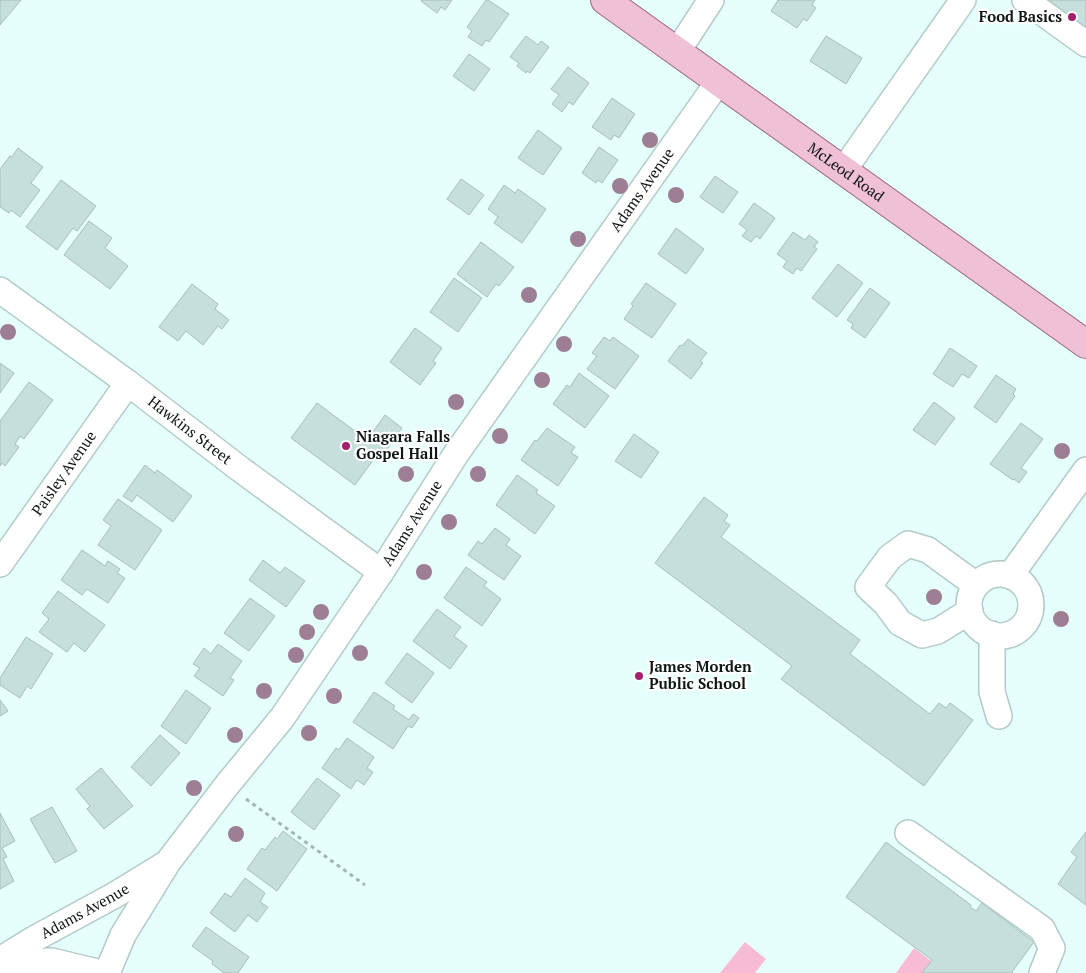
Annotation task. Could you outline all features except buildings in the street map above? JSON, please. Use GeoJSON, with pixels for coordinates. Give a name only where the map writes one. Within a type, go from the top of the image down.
{"type":"FeatureCollection","features":[{"type":"Feature","properties":{"kind":"main road","name":"McLeod Road"},"geometry":{"type":"LineString","coordinates":[[605,0],[1086,344]]}},
{"type":"Feature","properties":{"kind":"street"},"geometry":{"type":"LineString","coordinates":[[677,52],[710,0]]}},
{"type":"Feature","properties":{"kind":"street"},"geometry":{"type":"LineString","coordinates":[[843,171],[963,0]]}},
{"type":"Feature","properties":{"kind":"street"},"geometry":{"type":"LineString","coordinates":[[1025,0],[1086,44]]}},
{"type":"Feature","properties":{"kind":"street","name":"Adams Avenue"},"geometry":{"type":"LineString","coordinates":[[107,973],[123,935],[168,862],[227,785],[282,718],[456,454],[719,82]]}},
{"type":"Feature","properties":{"kind":"street","name":"Hawkins Street"},"geometry":{"type":"LineString","coordinates":[[0,290],[128,383],[240,469],[380,572]]}},
{"type":"Feature","properties":{"kind":"street","name":"Paisley Avenue"},"geometry":{"type":"LineString","coordinates":[[0,564],[128,383]]}},
{"type":"Feature","properties":{"kind":"street"},"geometry":{"type":"LineString","coordinates":[[1010,576],[1086,470]]}},
{"type":"Feature","properties":{"kind":"street"},"geometry":{"type":"LineString","coordinates":[[970,611],[938,631],[922,635],[900,623],[886,604],[868,587],[890,557],[908,544],[928,550],[976,585]]}},
{"type":"Feature","properties":{"kind":"street"},"geometry":{"type":"LineString","coordinates":[[1001,574],[1010,576],[1019,581],[1026,589],[1030,598],[1031,608],[1028,618],[1013,633],[1002,635],[984,631],[972,619],[969,602],[971,593],[976,585],[991,575],[1001,574]]}},
{"type":"Feature","properties":{"kind":"street"},"geometry":{"type":"LineString","coordinates":[[992,634],[992,692],[999,716]]}},
{"type":"Feature","properties":{"kind":"street"},"geometry":{"type":"LineString","coordinates":[[908,833],[1042,929],[1052,948],[1042,973]]}},
{"type":"Feature","properties":{"kind":"street","name":"Adams Avenue"},"geometry":{"type":"LineString","coordinates":[[0,961],[34,939],[116,895],[168,862]]}},
{"type":"Feature","properties":{"kind":"street"},"geometry":{"type":"LineString","coordinates":[[0,961],[52,961],[101,973]]}},
{"type":"Feature","properties":{"kind":"path"},"geometry":{"type":"LineString","coordinates":[[227,785],[365,885]]}},
{"type":"Feature","properties":{"kind":"shaded area"},"geometry":{"type":"Polygon","coordinates":[[[745,942],[766,959],[755,973],[720,973],[745,942]]]}},
{"type":"Feature","properties":{"kind":"shaded area"},"geometry":{"type":"Polygon","coordinates":[[[914,948],[931,961],[922,973],[896,973],[914,948]]]}},
{"type":"Feature","properties":{"kind":"place","name":"Food Basics"},"geometry":{"type":"Point","coordinates":[1072,17]}},
{"type":"Feature","properties":{"kind":"place","name":"Niagara Falls Gospel Hall"},"geometry":{"type":"Point","coordinates":[346,446]}},
{"type":"Feature","properties":{"kind":"place","name":"James Morden Public School"},"geometry":{"type":"Point","coordinates":[639,676]}}]}
